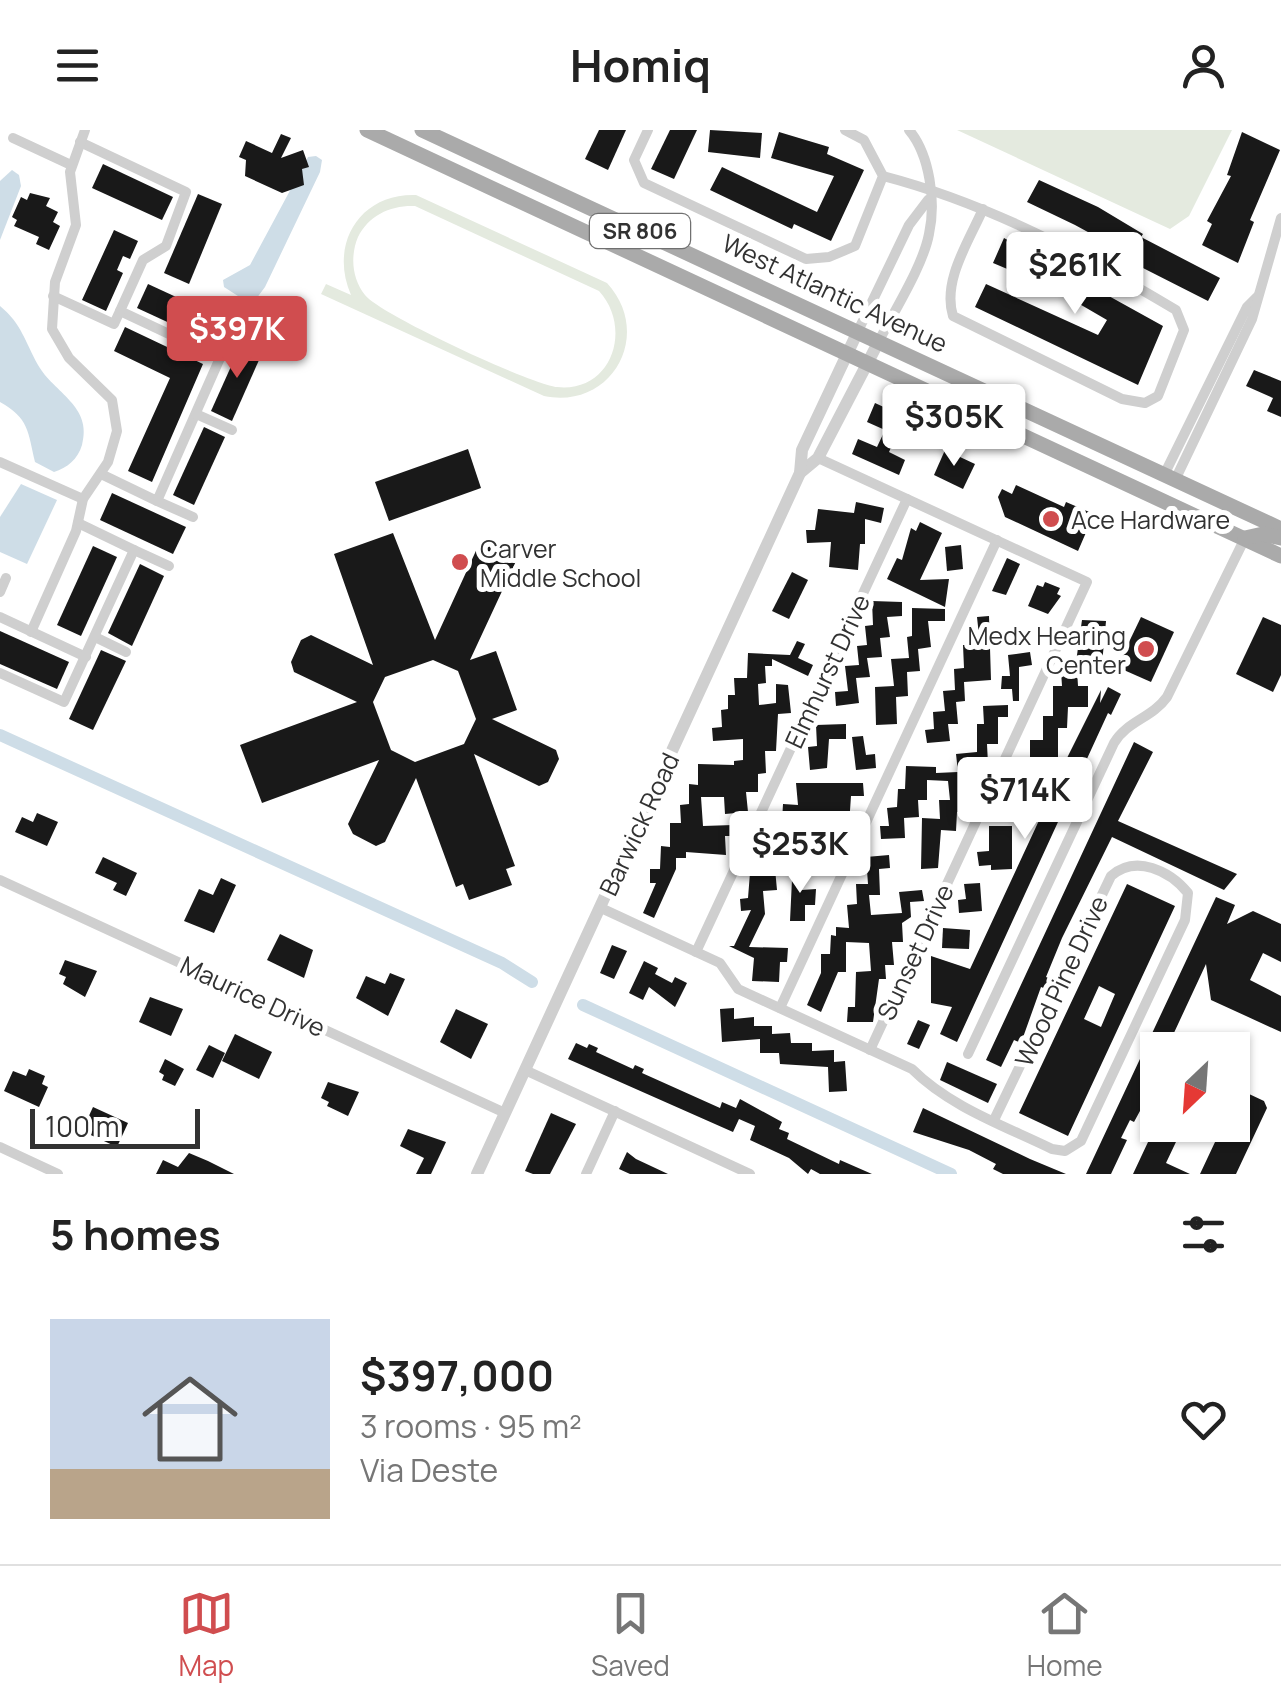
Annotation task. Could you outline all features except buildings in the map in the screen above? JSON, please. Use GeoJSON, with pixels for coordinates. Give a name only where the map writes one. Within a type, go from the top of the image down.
{"type":"FeatureCollection","features":[{"type":"Feature","properties":{"kind":"main road","name":"West Atlantic Avenue"},"geometry":{"type":"LineString","coordinates":[[367,130],[1281,556]]}},
{"type":"Feature","properties":{"kind":"main road","name":"West Atlantic Avenue"},"geometry":{"type":"LineString","coordinates":[[422,130],[1273,525]]}},
{"type":"Feature","properties":{"kind":"main road"},"geometry":{"type":"LineString","coordinates":[[1216,524],[1273,525]]}},
{"type":"Feature","properties":{"kind":"main road"},"geometry":{"type":"LineString","coordinates":[[1245,538],[1263,534],[1281,538]]}},
{"type":"Feature","properties":{"kind":"street"},"geometry":{"type":"LineString","coordinates":[[648,130],[634,160],[644,183],[806,258],[829,257],[855,246],[884,176]]}},
{"type":"Feature","properties":{"kind":"street"},"geometry":{"type":"LineString","coordinates":[[845,130],[864,140],[884,176],[983,209],[1054,239],[1176,310],[1184,330],[1158,396],[1145,403],[1122,400],[966,326],[953,316],[948,300],[953,278],[983,209]]}},
{"type":"Feature","properties":{"kind":"street"},"geometry":{"type":"LineString","coordinates":[[880,341],[929,234],[924,155],[909,130]]}},
{"type":"Feature","properties":{"kind":"street"},"geometry":{"type":"LineString","coordinates":[[32,632],[78,524],[83,500],[112,451],[117,417],[101,385],[59,346],[52,329],[53,296],[76,226],[71,165],[84,133],[186,192],[166,246],[143,260],[114,324],[53,296]]}},
{"type":"Feature","properties":{"kind":"street"},"geometry":{"type":"LineString","coordinates":[[13,138],[71,165]]}},
{"type":"Feature","properties":{"kind":"street"},"geometry":{"type":"LineString","coordinates":[[858,331],[909,225],[929,194]]}},
{"type":"Feature","properties":{"kind":"street"},"geometry":{"type":"LineString","coordinates":[[1171,476],[1252,319],[1281,218]]}},
{"type":"Feature","properties":{"kind":"street"},"geometry":{"type":"LineString","coordinates":[[120,311],[220,358]]}},
{"type":"Feature","properties":{"kind":"street"},"geometry":{"type":"LineString","coordinates":[[157,500],[234,329]]}},
{"type":"Feature","properties":{"kind":"street","name":"Barwick Road"},"geometry":{"type":"LineString","coordinates":[[477,1174],[800,473],[802,450],[858,331]]}},
{"type":"Feature","properties":{"kind":"street","name":"Barwick Road"},"geometry":{"type":"LineString","coordinates":[[800,473],[818,458],[865,361],[880,341]]}},
{"type":"Feature","properties":{"kind":"street"},"geometry":{"type":"LineString","coordinates":[[196,414],[232,430]]}},
{"type":"Feature","properties":{"kind":"street"},"geometry":{"type":"LineString","coordinates":[[780,1008],[998,540],[818,458]]}},
{"type":"Feature","properties":{"kind":"street"},"geometry":{"type":"LineString","coordinates":[[1,464],[83,500]]}},
{"type":"Feature","properties":{"kind":"street"},"geometry":{"type":"LineString","coordinates":[[101,474],[192,517]]}},
{"type":"Feature","properties":{"kind":"street","name":"Elmhurst Drive"},"geometry":{"type":"LineString","coordinates":[[696,952],[908,499]]}},
{"type":"Feature","properties":{"kind":"street"},"geometry":{"type":"LineString","coordinates":[[78,524],[169,566]]}},
{"type":"Feature","properties":{"kind":"street"},"geometry":{"type":"LineString","coordinates":[[968,1054],[1114,743],[1127,726],[1158,710],[1167,698],[1245,538]]}},
{"type":"Feature","properties":{"kind":"street","name":"Sunset Drive"},"geometry":{"type":"LineString","coordinates":[[870,1050],[1088,582],[998,540]]}},
{"type":"Feature","properties":{"kind":"street"},"geometry":{"type":"LineString","coordinates":[[0,673],[64,702],[134,550]]}},
{"type":"Feature","properties":{"kind":"street"},"geometry":{"type":"LineString","coordinates":[[0,592],[6,578]]}},
{"type":"Feature","properties":{"kind":"street"},"geometry":{"type":"LineString","coordinates":[[0,618],[86,657]]}},
{"type":"Feature","properties":{"kind":"street"},"geometry":{"type":"LineString","coordinates":[[95,637],[126,652]]}},
{"type":"Feature","properties":{"kind":"street","name":"Wood Pine Drive"},"geometry":{"type":"LineString","coordinates":[[600,908],[727,970],[738,989],[912,1070],[932,1089],[994,1120],[1052,1149],[1066,1152],[1081,1141],[1185,920],[1188,893],[1177,881],[1140,865],[1124,866],[1111,876],[994,1120]]}},
{"type":"Feature","properties":{"kind":"street","name":"Maurice Drive"},"geometry":{"type":"LineString","coordinates":[[0,880],[506,1112]]}},
{"type":"Feature","properties":{"kind":"street"},"geometry":{"type":"LineString","coordinates":[[525,1070],[750,1174]]}},
{"type":"Feature","properties":{"kind":"street"},"geometry":{"type":"LineString","coordinates":[[586,1174],[615,1111]]}},
{"type":"Feature","properties":{"kind":"street"},"geometry":{"type":"LineString","coordinates":[[0,1148],[58,1174]]}},
{"type":"Feature","properties":{"kind":"shaded area"},"geometry":{"type":"Polygon","coordinates":[[[957,130],[1232,130],[1189,216],[1170,229],[957,130]]]}},
{"type":"Feature","properties":{"kind":"shaded area"},"geometry":{"type":"Polygon","coordinates":[[[308,157],[322,160],[320,172],[265,287],[256,299],[238,296],[224,287],[223,280],[250,265],[308,157]]]}},
{"type":"Feature","properties":{"kind":"shaded area"},"geometry":{"type":"Polygon","coordinates":[[[12,170],[19,175],[21,186],[0,240],[0,181],[12,170]]]}},
{"type":"Feature","properties":{"kind":"shaded area"},"geometry":{"type":"Polygon","coordinates":[[[416,195],[607,283],[621,303],[627,324],[626,345],[619,364],[606,380],[589,391],[568,397],[544,396],[321,294],[326,284],[351,295],[345,276],[347,241],[365,213],[396,197],[416,195]],[[415,206],[398,207],[375,217],[358,237],[354,252],[357,282],[376,304],[457,347],[557,387],[592,380],[611,355],[615,322],[599,291],[415,206]]]}},
{"type":"Feature","properties":{"kind":"shaded area"},"geometry":{"type":"Polygon","coordinates":[[[0,306],[18,327],[45,375],[82,420],[84,432],[78,455],[54,472],[35,462],[22,420],[0,402],[0,306]]]}},
{"type":"Feature","properties":{"kind":"shaded area"},"geometry":{"type":"Polygon","coordinates":[[[21,484],[57,500],[27,564],[0,552],[0,517],[21,484]]]}},
{"type":"Feature","properties":{"kind":"waterway"},"geometry":{"type":"LineString","coordinates":[[0,735],[502,963],[532,982]]}},
{"type":"Feature","properties":{"kind":"waterway"},"geometry":{"type":"LineString","coordinates":[[583,1005],[951,1174]]}},
{"type":"Feature","properties":{"kind":"place","name":"Ace Hardware"},"geometry":{"type":"Point","coordinates":[1051,519]}},
{"type":"Feature","properties":{"kind":"place","name":"Carver Middle School"},"geometry":{"type":"Point","coordinates":[460,562]}},
{"type":"Feature","properties":{"kind":"place","name":"Medx Hearing Center"},"geometry":{"type":"Point","coordinates":[1146,649]}}]}
